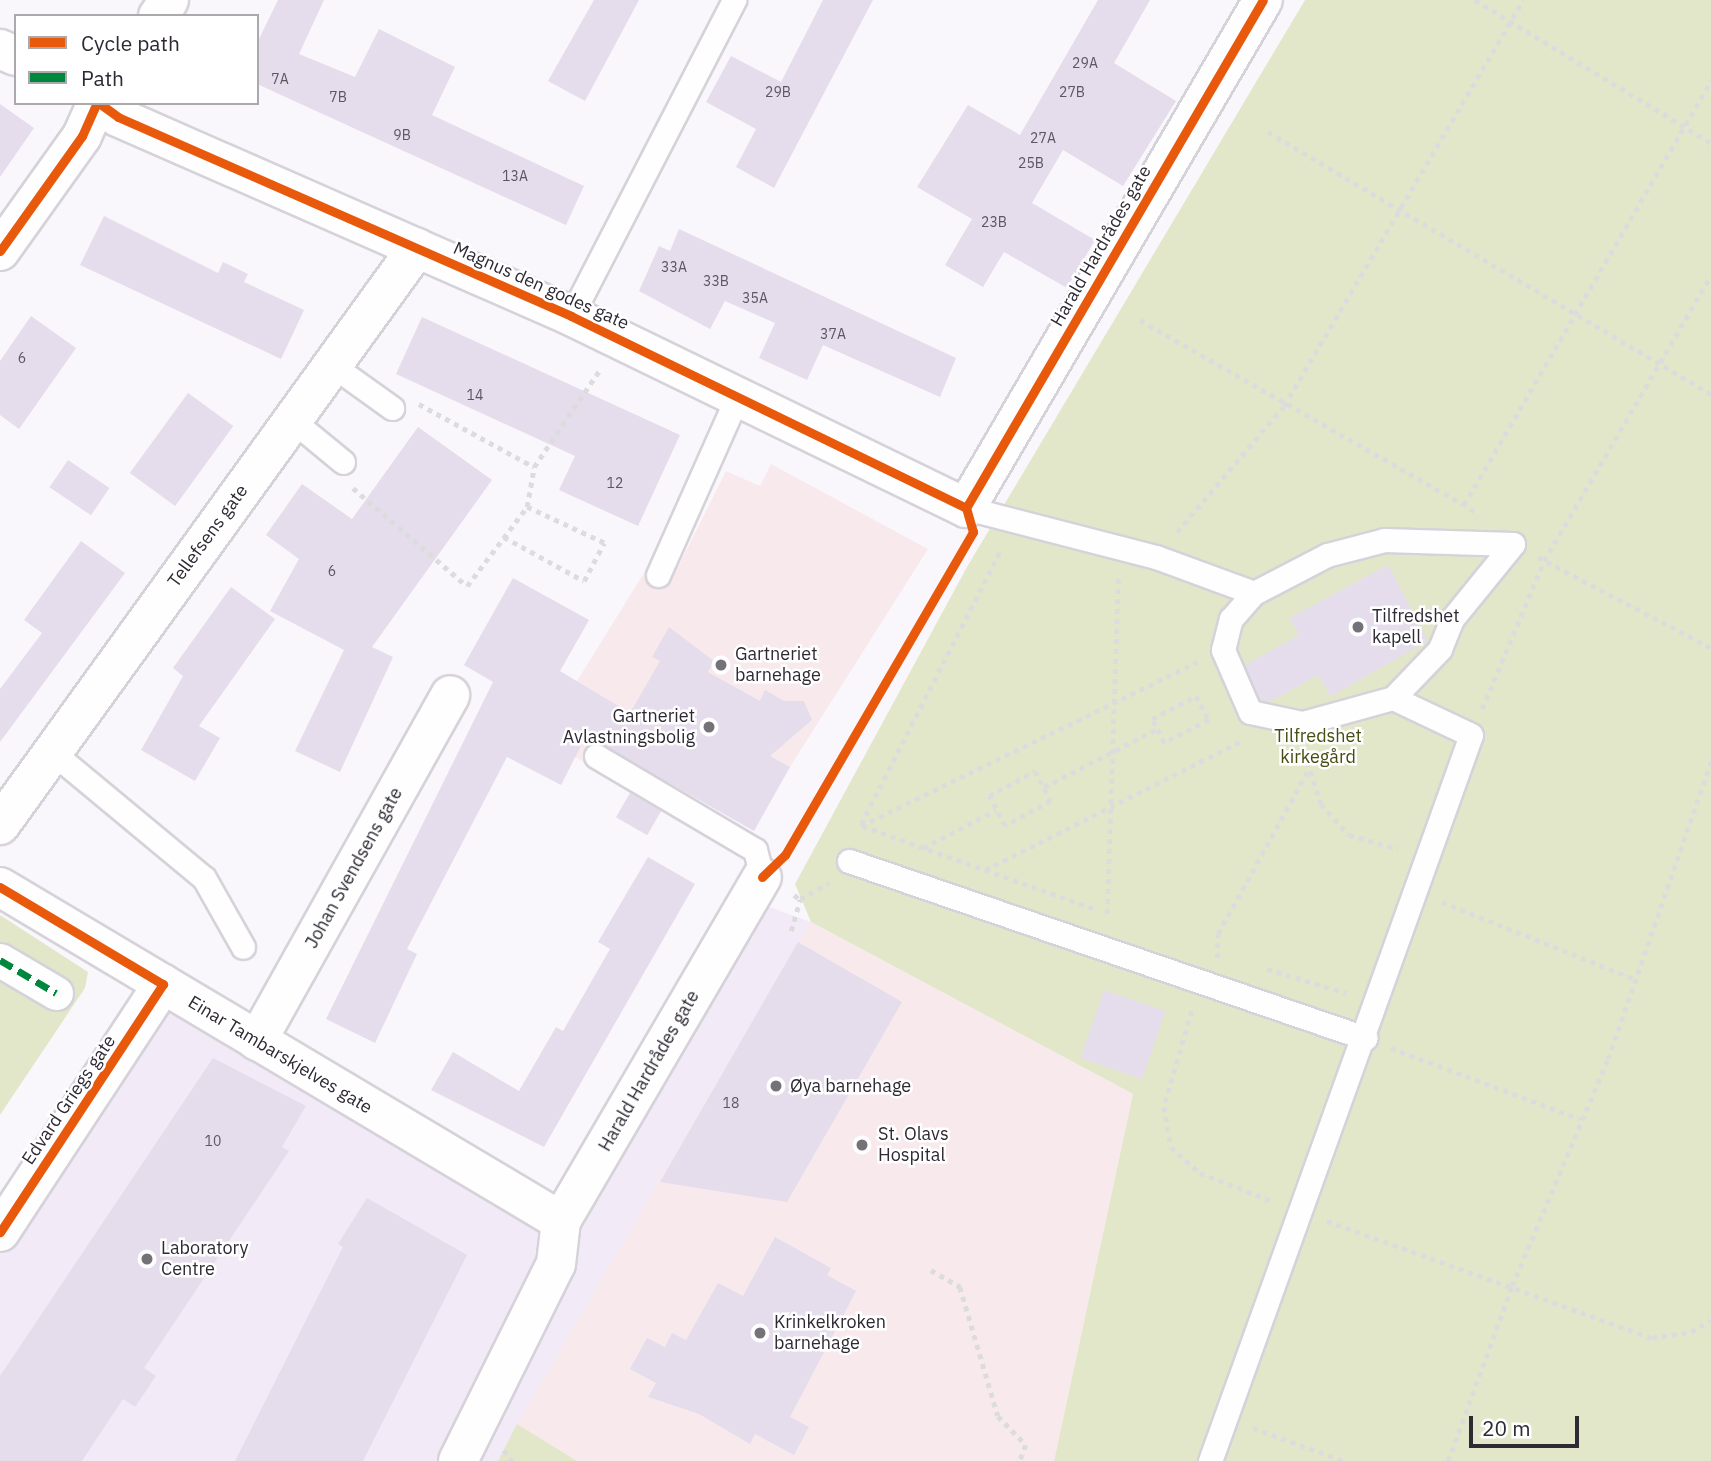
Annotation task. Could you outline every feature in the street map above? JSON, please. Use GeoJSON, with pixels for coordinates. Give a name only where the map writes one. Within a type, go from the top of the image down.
{"type":"FeatureCollection","features":[{"type":"Feature","properties":{"kind":"street","name":"Harald Hardrådes gate"},"geometry":{"type":"LineString","coordinates":[[966,508],[1263,0]]}},
{"type":"Feature","properties":{"kind":"street"},"geometry":{"type":"LineString","coordinates":[[0,251],[82,136],[97,105]]}},
{"type":"Feature","properties":{"kind":"street","name":"Magnus den godes gate"},"geometry":{"type":"LineString","coordinates":[[102,105],[572,316],[966,508]]}},
{"type":"Feature","properties":{"kind":"street","name":"Tellefsens gate"},"geometry":{"type":"LineString","coordinates":[[0,825],[417,248]]}},
{"type":"Feature","properties":{"kind":"street","name":"Johan Svendsens gate"},"geometry":{"type":"LineString","coordinates":[[257,1041],[450,695]]}},
{"type":"Feature","properties":{"kind":"street","name":"Harald Hardrådes gate"},"geometry":{"type":"LineString","coordinates":[[458,1461],[556,1264],[561,1221],[762,877]]}},
{"type":"Feature","properties":{"kind":"street","name":"Einar Tambarskjelves gate"},"geometry":{"type":"LineString","coordinates":[[0,887],[561,1221]]}},
{"type":"Feature","properties":{"kind":"street"},"geometry":{"type":"LineString","coordinates":[[0,960],[56,993]]}},
{"type":"Feature","properties":{"kind":"street","name":"Edvard Griegs gate"},"geometry":{"type":"LineString","coordinates":[[0,1232],[163,984]]}},
{"type":"Feature","properties":{"kind":"lane","name":"Magnus den godes gate"},"geometry":{"type":"LineString","coordinates":[[572,316],[734,0]]}},
{"type":"Feature","properties":{"kind":"lane"},"geometry":{"type":"LineString","coordinates":[[332,365],[392,408]]}},
{"type":"Feature","properties":{"kind":"lane"},"geometry":{"type":"LineString","coordinates":[[658,575],[738,395]]}},
{"type":"Feature","properties":{"kind":"lane"},"geometry":{"type":"LineString","coordinates":[[292,420],[343,462]]}},
{"type":"Feature","properties":{"kind":"lane"},"geometry":{"type":"LineString","coordinates":[[966,508],[1156,557],[1254,593]]}},
{"type":"Feature","properties":{"kind":"lane"},"geometry":{"type":"LineString","coordinates":[[1384,540],[1513,544],[1452,619],[1440,649],[1393,698],[1303,723],[1269,720],[1250,712],[1223,650],[1231,619],[1254,593],[1326,555],[1384,540]]}},
{"type":"Feature","properties":{"kind":"lane"},"geometry":{"type":"LineString","coordinates":[[1210,1461],[1378,1002],[1428,852],[1471,735],[1393,698]]}},
{"type":"Feature","properties":{"kind":"lane"},"geometry":{"type":"LineString","coordinates":[[52,752],[204,878],[243,947]]}},
{"type":"Feature","properties":{"kind":"lane","name":"Harald Hardrådes gate"},"geometry":{"type":"LineString","coordinates":[[596,756],[755,850],[762,877]]}},
{"type":"Feature","properties":{"kind":"lane"},"geometry":{"type":"LineString","coordinates":[[849,860],[1206,988],[1365,1038]]}},
{"type":"Feature","properties":{"kind":"path"},"geometry":{"type":"LineString","coordinates":[[1475,0],[1711,143]]}},
{"type":"Feature","properties":{"kind":"path"},"geometry":{"type":"LineString","coordinates":[[1156,557],[1284,406],[1523,0]]}},
{"type":"Feature","properties":{"kind":"path"},"geometry":{"type":"LineString","coordinates":[[1464,505],[1579,312],[1711,80]]}},
{"type":"Feature","properties":{"kind":"path"},"geometry":{"type":"LineString","coordinates":[[1268,132],[1579,312],[1711,394]]}},
{"type":"Feature","properties":{"kind":"path"},"geometry":{"type":"LineString","coordinates":[[1471,735],[1544,561],[1711,275]]}},
{"type":"Feature","properties":{"kind":"path"},"geometry":{"type":"LineString","coordinates":[[1140,320],[1284,406],[1464,505],[1513,544],[1711,648]]}},
{"type":"Feature","properties":{"kind":"path"},"geometry":{"type":"LineString","coordinates":[[343,462],[356,495],[467,586],[527,507],[534,467],[600,369]]}},
{"type":"Feature","properties":{"kind":"path"},"geometry":{"type":"LineString","coordinates":[[392,408],[424,403],[534,467]]}},
{"type":"Feature","properties":{"kind":"path"},"geometry":{"type":"LineString","coordinates":[[504,537],[584,581],[604,543],[527,507]]}},
{"type":"Feature","properties":{"kind":"path"},"geometry":{"type":"LineString","coordinates":[[861,826],[868,801],[1015,521]]}},
{"type":"Feature","properties":{"kind":"path"},"geometry":{"type":"LineString","coordinates":[[1107,914],[1111,705],[1119,547]]}},
{"type":"Feature","properties":{"kind":"path"},"geometry":{"type":"LineString","coordinates":[[861,826],[1223,650]]}},
{"type":"Feature","properties":{"kind":"path"},"geometry":{"type":"LineString","coordinates":[[1196,696],[1209,720],[1164,743],[1157,729],[1152,719],[1196,696]]}},
{"type":"Feature","properties":{"kind":"path"},"geometry":{"type":"LineString","coordinates":[[984,870],[1255,734],[1269,720]]}},
{"type":"Feature","properties":{"kind":"path"},"geometry":{"type":"LineString","coordinates":[[1303,723],[1307,772],[1321,804],[1349,835],[1376,846],[1428,852]]}},
{"type":"Feature","properties":{"kind":"path"},"geometry":{"type":"LineString","coordinates":[[1044,787],[1157,729]]}},
{"type":"Feature","properties":{"kind":"path"},"geometry":{"type":"LineString","coordinates":[[1448,1461],[1512,1286],[1636,980],[1711,761]]}},
{"type":"Feature","properties":{"kind":"path"},"geometry":{"type":"LineString","coordinates":[[1035,771],[1051,801],[1005,826],[996,810],[989,796],[1035,771]]}},
{"type":"Feature","properties":{"kind":"path"},"geometry":{"type":"LineString","coordinates":[[1307,772],[1218,934],[1217,954],[1164,1107],[1171,1147],[1200,1173],[1302,1213],[1652,1338],[1690,1332],[1711,1320]]}},
{"type":"Feature","properties":{"kind":"path"},"geometry":{"type":"LineString","coordinates":[[922,848],[996,810]]}},
{"type":"Feature","properties":{"kind":"path"},"geometry":{"type":"LineString","coordinates":[[861,826],[1119,919]]}},
{"type":"Feature","properties":{"kind":"path"},"geometry":{"type":"LineString","coordinates":[[1416,892],[1636,980]]}},
{"type":"Feature","properties":{"kind":"path"},"geometry":{"type":"LineString","coordinates":[[790,930],[800,899]]}},
{"type":"Feature","properties":{"kind":"path"},"geometry":{"type":"LineString","coordinates":[[1205,950],[1231,958]]}},
{"type":"Feature","properties":{"kind":"path"},"geometry":{"type":"LineString","coordinates":[[1258,966],[1378,1002]]}},
{"type":"Feature","properties":{"kind":"path"},"geometry":{"type":"LineString","coordinates":[[1365,1038],[1580,1118]]}},
{"type":"Feature","properties":{"kind":"path"},"geometry":{"type":"LineString","coordinates":[[932,1270],[960,1287],[998,1416],[1026,1445],[1020,1461]]}},
{"type":"Feature","properties":{"kind":"path"},"geometry":{"type":"LineString","coordinates":[[1226,1418],[1344,1461]]}},
{"type":"Feature","properties":{"kind":"shaded area","name":"Gartneriet barnehage"},"geometry":{"type":"Polygon","coordinates":[[[771,464],[928,549],[752,827],[603,745],[591,766],[541,739],[647,568],[671,581],[726,471],[760,486],[771,464]]]}},
{"type":"Feature","properties":{"kind":"shaded area","name":"St. Olavs Hospital"},"geometry":{"type":"Polygon","coordinates":[[[750,900],[811,922],[1054,1461],[0,1461],[0,1232],[163,984],[561,1221],[750,900]]]}},
{"type":"Feature","properties":{"kind":"shaded area"},"geometry":{"type":"Polygon","coordinates":[[[811,922],[1133,1094],[1054,1461],[577,1461],[517,1424],[811,922]]]}},
{"type":"Feature","properties":{"kind":"green space","name":"Tilfredshet kirkegård"},"geometry":{"type":"Polygon","coordinates":[[[1305,0],[1711,0],[1711,1461],[1054,1461],[1133,1094],[811,922],[795,884],[967,567],[1305,0]]]}},
{"type":"Feature","properties":{"kind":"green space"},"geometry":{"type":"Polygon","coordinates":[[[0,915],[88,972],[85,988],[0,1115],[0,915]]]}},
{"type":"Feature","properties":{"kind":"green space"},"geometry":{"type":"Polygon","coordinates":[[[517,1424],[577,1461],[498,1461],[517,1424]]]}},
{"type":"Feature","properties":{"kind":"building"},"geometry":{"type":"Polygon","coordinates":[[[278,0],[324,0],[299,54],[355,77],[379,29],[455,67],[432,115],[584,186],[566,225],[259,85],[259,39],[278,0]]]}},
{"type":"Feature","properties":{"kind":"building"},"geometry":{"type":"Polygon","coordinates":[[[594,0],[639,0],[585,101],[548,81],[594,0]]]}},
{"type":"Feature","properties":{"kind":"building"},"geometry":{"type":"Polygon","coordinates":[[[823,0],[873,0],[774,188],[736,167],[756,129],[706,102],[731,56],[781,82],[823,0]]]}},
{"type":"Feature","properties":{"kind":"building"},"geometry":{"type":"Polygon","coordinates":[[[1098,0],[1150,0],[1114,63],[1176,101],[1123,186],[1063,150],[1032,203],[1095,240],[1067,288],[1004,252],[983,287],[945,265],[972,219],[917,187],[968,105],[1020,135],[1098,0]]]}},
{"type":"Feature","properties":{"kind":"building"},"geometry":{"type":"Polygon","coordinates":[[[0,104],[34,128],[0,177],[0,104]]]}},
{"type":"Feature","properties":{"kind":"building"},"geometry":{"type":"Polygon","coordinates":[[[104,216],[218,273],[223,262],[248,274],[244,282],[304,310],[281,359],[80,265],[104,216]]]}},
{"type":"Feature","properties":{"kind":"building"},"geometry":{"type":"Polygon","coordinates":[[[679,229],[956,358],[940,397],[823,345],[807,380],[759,358],[775,323],[725,301],[710,329],[639,291],[659,246],[670,251],[679,229]]]}},
{"type":"Feature","properties":{"kind":"building"},"geometry":{"type":"Polygon","coordinates":[[[31,316],[76,348],[19,429],[0,415],[0,361],[31,316]]]}},
{"type":"Feature","properties":{"kind":"building"},"geometry":{"type":"Polygon","coordinates":[[[422,317],[680,435],[638,526],[559,490],[575,456],[396,374],[422,317]]]}},
{"type":"Feature","properties":{"kind":"building"},"geometry":{"type":"Polygon","coordinates":[[[188,393],[233,426],[175,506],[130,473],[188,393]]]}},
{"type":"Feature","properties":{"kind":"building"},"geometry":{"type":"Polygon","coordinates":[[[418,427],[492,480],[372,647],[393,657],[340,772],[295,751],[344,650],[270,611],[299,559],[266,535],[302,484],[352,519],[418,427]]]}},
{"type":"Feature","properties":{"kind":"building"},"geometry":{"type":"Polygon","coordinates":[[[68,460],[109,488],[91,515],[50,487],[68,460]]]}},
{"type":"Feature","properties":{"kind":"building"},"geometry":{"type":"Polygon","coordinates":[[[81,541],[125,573],[0,742],[0,689],[42,633],[24,620],[81,541]]]}},
{"type":"Feature","properties":{"kind":"building","name":"Tilfredshet kapell"},"geometry":{"type":"Polygon","coordinates":[[[1388,565],[1428,641],[1331,696],[1318,675],[1269,702],[1260,700],[1245,665],[1299,635],[1289,618],[1388,565]]]}},
{"type":"Feature","properties":{"kind":"building"},"geometry":{"type":"Polygon","coordinates":[[[513,578],[589,620],[560,671],[630,713],[660,661],[652,657],[669,627],[714,661],[708,672],[760,701],[765,690],[784,701],[804,701],[812,720],[770,756],[790,767],[754,831],[586,736],[561,785],[507,757],[407,949],[417,954],[375,1043],[326,1019],[493,682],[464,665],[513,578]]]}},
{"type":"Feature","properties":{"kind":"building"},"geometry":{"type":"Polygon","coordinates":[[[231,587],[275,619],[199,726],[220,738],[195,781],[141,750],[183,676],[173,668],[231,587]]]}},
{"type":"Feature","properties":{"kind":"building"},"geometry":{"type":"Polygon","coordinates":[[[630,793],[661,811],[647,835],[616,817],[630,793]]]}},
{"type":"Feature","properties":{"kind":"building"},"geometry":{"type":"Polygon","coordinates":[[[648,857],[695,884],[544,1147],[431,1090],[453,1052],[519,1091],[556,1027],[563,1031],[610,949],[598,942],[648,857]]]}},
{"type":"Feature","properties":{"kind":"building"},"geometry":{"type":"Polygon","coordinates":[[[798,942],[902,1002],[787,1202],[660,1182],[798,942]]]}},
{"type":"Feature","properties":{"kind":"building"},"geometry":{"type":"Polygon","coordinates":[[[1104,990],[1165,1011],[1142,1079],[1081,1058],[1104,990]]]}},
{"type":"Feature","properties":{"kind":"building","name":"Laboratory Centre"},"geometry":{"type":"Polygon","coordinates":[[[213,1058],[306,1106],[282,1147],[289,1151],[144,1368],[156,1376],[135,1407],[123,1399],[82,1461],[0,1461],[0,1376],[213,1058]]]}},
{"type":"Feature","properties":{"kind":"building"},"geometry":{"type":"Polygon","coordinates":[[[367,1198],[467,1255],[363,1461],[235,1461],[343,1247],[338,1244],[367,1198]]]}},
{"type":"Feature","properties":{"kind":"building"},"geometry":{"type":"Polygon","coordinates":[[[775,1237],[831,1268],[827,1275],[856,1291],[790,1417],[809,1427],[794,1455],[755,1434],[750,1444],[699,1414],[648,1397],[656,1383],[630,1369],[647,1338],[665,1347],[672,1333],[686,1340],[718,1283],[743,1296],[775,1237]]]}},
{"type":"Feature","properties":{"kind":"marked path"},"geometry":{"type":"LineString","coordinates":[[0,960],[56,993]]}},
{"type":"Feature","properties":{"kind":"cycle path"},"geometry":{"type":"LineString","coordinates":[[966,508],[1263,0]]}},
{"type":"Feature","properties":{"kind":"cycle path"},"geometry":{"type":"LineString","coordinates":[[0,251],[82,136],[96,105]]}},
{"type":"Feature","properties":{"kind":"cycle path"},"geometry":{"type":"LineString","coordinates":[[102,105],[118,117],[571,316],[966,508]]}},
{"type":"Feature","properties":{"kind":"cycle path"},"geometry":{"type":"LineString","coordinates":[[762,877],[785,855],[973,532],[966,508]]}},
{"type":"Feature","properties":{"kind":"cycle path"},"geometry":{"type":"LineString","coordinates":[[0,887],[163,984],[0,1232]]}},
{"type":"Feature","properties":{"kind":"place","name":"Tilfredshet kapell"},"geometry":{"type":"Point","coordinates":[1358,627]}},
{"type":"Feature","properties":{"kind":"place","name":"Gartneriet barnehage"},"geometry":{"type":"Point","coordinates":[721,665]}},
{"type":"Feature","properties":{"kind":"place","name":"Gartneriet Avlastningsbolig"},"geometry":{"type":"Point","coordinates":[709,727]}},
{"type":"Feature","properties":{"kind":"place","name":"Øya barnehage"},"geometry":{"type":"Point","coordinates":[776,1086]}},
{"type":"Feature","properties":{"kind":"place","name":"St. Olavs Hospital"},"geometry":{"type":"Point","coordinates":[862,1145]}},
{"type":"Feature","properties":{"kind":"place","name":"Laboratory Centre"},"geometry":{"type":"Point","coordinates":[147,1259]}},
{"type":"Feature","properties":{"kind":"place","name":"Krinkelkroken barnehage"},"geometry":{"type":"Point","coordinates":[760,1333]}}]}
